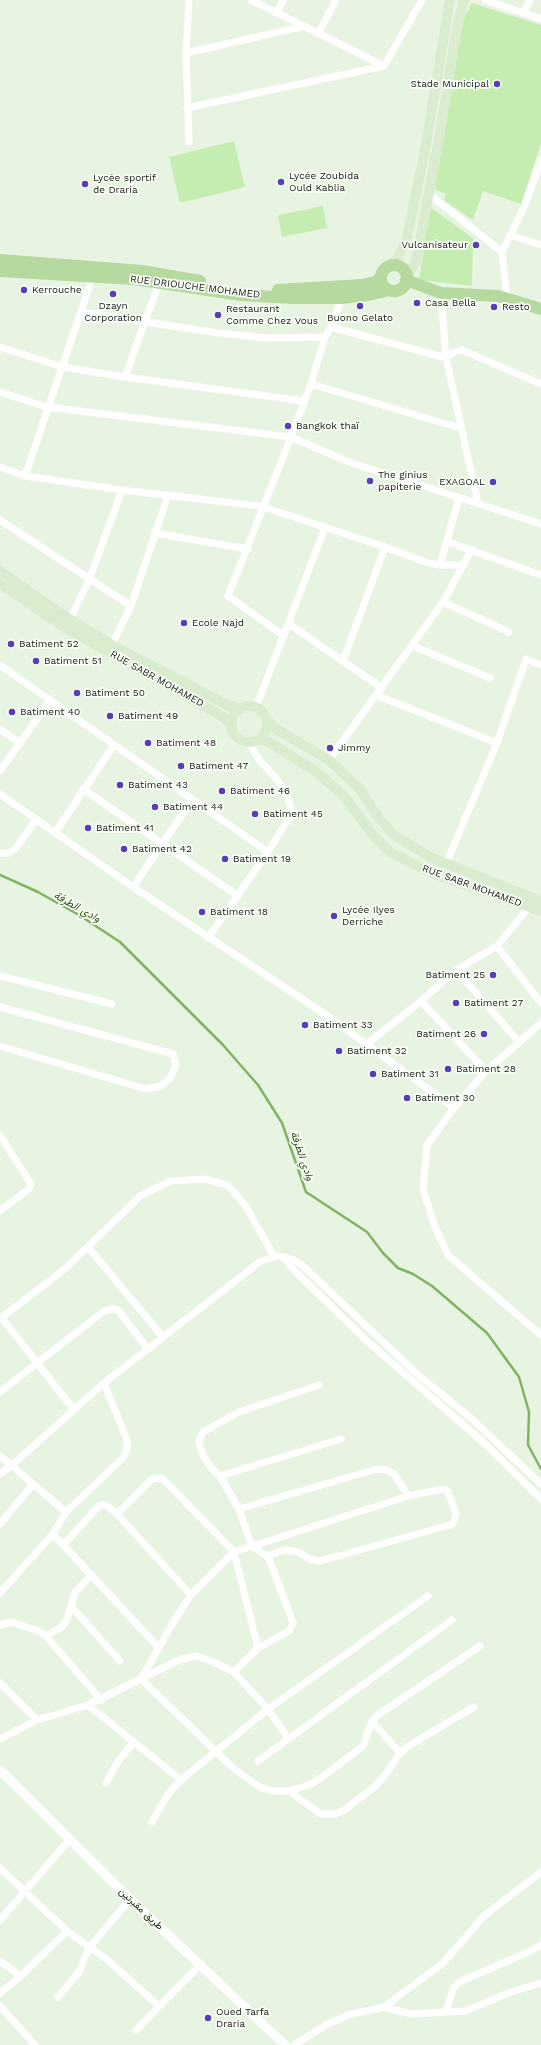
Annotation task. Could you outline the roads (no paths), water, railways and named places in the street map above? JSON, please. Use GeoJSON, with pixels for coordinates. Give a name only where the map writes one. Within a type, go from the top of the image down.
{"type":"FeatureCollection","features":[{"type":"Feature","properties":{"kind":"main road"},"geometry":{"type":"LineString","coordinates":[[393,265],[402,252],[406,242],[425,151],[450,0]]}},
{"type":"Feature","properties":{"kind":"main road"},"geometry":{"type":"LineString","coordinates":[[401,283],[416,262],[457,27],[464,0]]}},
{"type":"Feature","properties":{"kind":"main road","name":"RUE DRIOUCHE MOHAMED"},"geometry":{"type":"LineString","coordinates":[[0,260],[142,271],[248,288],[275,290],[362,285],[375,282],[381,278]]}},
{"type":"Feature","properties":{"kind":"main road"},"geometry":{"type":"LineString","coordinates":[[393,265],[401,267],[401,283],[382,283],[381,278],[385,268],[393,265]]}},
{"type":"Feature","properties":{"kind":"main road","name":"RUE DRIOUCHE MOHAMED"},"geometry":{"type":"LineString","coordinates":[[0,271],[93,276],[159,283],[241,295],[291,298],[342,298],[368,295],[401,283],[437,291]]}},
{"type":"Feature","properties":{"kind":"main road"},"geometry":{"type":"LineString","coordinates":[[437,291],[507,298],[541,309]]}},
{"type":"Feature","properties":{"kind":"main road"},"geometry":{"type":"LineString","coordinates":[[0,571],[70,619],[112,645],[225,704],[240,709]]}},
{"type":"Feature","properties":{"kind":"main road","name":"RUE SABR MOHAMED"},"geometry":{"type":"LineString","coordinates":[[0,584],[66,628],[220,715],[232,725]]}},
{"type":"Feature","properties":{"kind":"main road"},"geometry":{"type":"LineString","coordinates":[[267,720],[266,730],[259,739],[249,742],[237,736],[232,725],[233,716],[240,709],[245,706],[256,707],[261,710],[267,720],[276,729],[329,760],[360,789],[378,817],[395,836],[432,858],[541,901]]}},
{"type":"Feature","properties":{"kind":"main road","name":"RUE SABR MOHAMED"},"geometry":{"type":"LineString","coordinates":[[259,739],[269,742],[318,773],[344,796],[372,834],[390,852],[432,873],[541,911]]}},
{"type":"Feature","properties":{"kind":"street"},"geometry":{"type":"LineString","coordinates":[[189,0],[186,53],[189,142]]}},
{"type":"Feature","properties":{"kind":"street"},"geometry":{"type":"LineString","coordinates":[[251,0],[319,32],[384,66]]}},
{"type":"Feature","properties":{"kind":"street"},"geometry":{"type":"LineString","coordinates":[[277,13],[283,0]]}},
{"type":"Feature","properties":{"kind":"street"},"geometry":{"type":"LineString","coordinates":[[319,32],[336,0]]}},
{"type":"Feature","properties":{"kind":"street"},"geometry":{"type":"LineString","coordinates":[[187,108],[384,66],[422,0]]}},
{"type":"Feature","properties":{"kind":"street"},"geometry":{"type":"LineString","coordinates":[[485,0],[541,19]]}},
{"type":"Feature","properties":{"kind":"street"},"geometry":{"type":"LineString","coordinates":[[524,13],[530,0]]}},
{"type":"Feature","properties":{"kind":"street"},"geometry":{"type":"LineString","coordinates":[[186,53],[305,26]]}},
{"type":"Feature","properties":{"kind":"street"},"geometry":{"type":"LineString","coordinates":[[507,298],[502,252],[525,205],[541,160]]}},
{"type":"Feature","properties":{"kind":"street"},"geometry":{"type":"LineString","coordinates":[[429,194],[502,252]]}},
{"type":"Feature","properties":{"kind":"street"},"geometry":{"type":"LineString","coordinates":[[510,235],[541,245]]}},
{"type":"Feature","properties":{"kind":"street"},"geometry":{"type":"LineString","coordinates":[[25,476],[93,276]]}},
{"type":"Feature","properties":{"kind":"street"},"geometry":{"type":"LineString","coordinates":[[125,377],[159,283]]}},
{"type":"Feature","properties":{"kind":"street"},"geometry":{"type":"LineString","coordinates":[[437,291],[446,358],[460,428],[478,503]]}},
{"type":"Feature","properties":{"kind":"street"},"geometry":{"type":"LineString","coordinates":[[284,636],[228,596],[248,549],[311,384],[325,336],[331,327],[342,298]]}},
{"type":"Feature","properties":{"kind":"street"},"geometry":{"type":"LineString","coordinates":[[82,312],[218,334],[266,338],[325,336]]}},
{"type":"Feature","properties":{"kind":"street"},"geometry":{"type":"LineString","coordinates":[[331,327],[446,358]]}},
{"type":"Feature","properties":{"kind":"street"},"geometry":{"type":"LineString","coordinates":[[0,347],[63,366],[125,377],[304,401]]}},
{"type":"Feature","properties":{"kind":"street"},"geometry":{"type":"LineString","coordinates":[[446,358],[452,353],[462,350],[541,384]]}},
{"type":"Feature","properties":{"kind":"street"},"geometry":{"type":"LineString","coordinates":[[311,384],[460,428]]}},
{"type":"Feature","properties":{"kind":"street"},"geometry":{"type":"LineString","coordinates":[[0,392],[47,408],[291,437],[349,462],[541,524]]}},
{"type":"Feature","properties":{"kind":"street"},"geometry":{"type":"LineString","coordinates":[[0,467],[25,476],[168,496],[264,507],[386,547],[428,563],[440,565],[464,565]]}},
{"type":"Feature","properties":{"kind":"street"},"geometry":{"type":"LineString","coordinates":[[70,619],[89,580],[122,490]]}},
{"type":"Feature","properties":{"kind":"street"},"geometry":{"type":"LineString","coordinates":[[112,645],[131,606],[154,532],[168,496]]}},
{"type":"Feature","properties":{"kind":"street"},"geometry":{"type":"LineString","coordinates":[[440,565],[448,542],[459,498]]}},
{"type":"Feature","properties":{"kind":"street"},"geometry":{"type":"LineString","coordinates":[[0,520],[89,580],[131,606]]}},
{"type":"Feature","properties":{"kind":"street"},"geometry":{"type":"LineString","coordinates":[[256,707],[325,528]]}},
{"type":"Feature","properties":{"kind":"street"},"geometry":{"type":"LineString","coordinates":[[154,532],[248,549]]}},
{"type":"Feature","properties":{"kind":"street"},"geometry":{"type":"LineString","coordinates":[[448,542],[472,549],[541,575]]}},
{"type":"Feature","properties":{"kind":"street"},"geometry":{"type":"LineString","coordinates":[[343,661],[386,547]]}},
{"type":"Feature","properties":{"kind":"street"},"geometry":{"type":"LineString","coordinates":[[329,760],[413,646],[443,602],[472,549]]}},
{"type":"Feature","properties":{"kind":"street"},"geometry":{"type":"LineString","coordinates":[[443,602],[509,632]]}},
{"type":"Feature","properties":{"kind":"street"},"geometry":{"type":"LineString","coordinates":[[289,624],[382,688]]}},
{"type":"Feature","properties":{"kind":"street"},"geometry":{"type":"LineString","coordinates":[[413,646],[490,678]]}},
{"type":"Feature","properties":{"kind":"street"},"geometry":{"type":"LineString","coordinates":[[446,864],[496,743],[526,659],[541,665]]}},
{"type":"Feature","properties":{"kind":"street"},"geometry":{"type":"LineString","coordinates":[[0,665],[268,852]]}},
{"type":"Feature","properties":{"kind":"street"},"geometry":{"type":"LineString","coordinates":[[376,695],[496,743]]}},
{"type":"Feature","properties":{"kind":"street"},"geometry":{"type":"LineString","coordinates":[[0,771],[50,700]]}},
{"type":"Feature","properties":{"kind":"street"},"geometry":{"type":"LineString","coordinates":[[0,729],[20,743]]}},
{"type":"Feature","properties":{"kind":"street"},"geometry":{"type":"LineString","coordinates":[[208,938],[268,852],[289,818],[290,804],[276,778],[259,760],[249,742]]}},
{"type":"Feature","properties":{"kind":"street"},"geometry":{"type":"LineString","coordinates":[[55,833],[83,789],[114,745]]}},
{"type":"Feature","properties":{"kind":"street"},"geometry":{"type":"LineString","coordinates":[[83,789],[238,896]]}},
{"type":"Feature","properties":{"kind":"street"},"geometry":{"type":"LineString","coordinates":[[0,794],[133,887],[367,1044],[454,1108]]}},
{"type":"Feature","properties":{"kind":"street"},"geometry":{"type":"LineString","coordinates":[[133,887],[192,800]]}},
{"type":"Feature","properties":{"kind":"street"},"geometry":{"type":"LineString","coordinates":[[0,853],[9,853],[16,848],[36,820]]}},
{"type":"Feature","properties":{"kind":"street"},"geometry":{"type":"LineString","coordinates":[[367,1044],[421,1001],[456,970],[497,946],[528,907]]}},
{"type":"Feature","properties":{"kind":"street"},"geometry":{"type":"LineString","coordinates":[[497,946],[541,1003]]}},
{"type":"Feature","properties":{"kind":"street"},"geometry":{"type":"LineString","coordinates":[[456,970],[519,1042]]}},
{"type":"Feature","properties":{"kind":"street"},"geometry":{"type":"LineString","coordinates":[[0,976],[112,1004]]}},
{"type":"Feature","properties":{"kind":"street"},"geometry":{"type":"LineString","coordinates":[[421,1001],[486,1071]]}},
{"type":"Feature","properties":{"kind":"street"},"geometry":{"type":"LineString","coordinates":[[0,1007],[173,1054],[176,1065],[170,1078],[161,1086],[146,1089],[0,1046]]}},
{"type":"Feature","properties":{"kind":"street"},"geometry":{"type":"LineString","coordinates":[[541,1024],[486,1071],[454,1108],[427,1145],[423,1189],[436,1227],[448,1255],[541,1335]]}},
{"type":"Feature","properties":{"kind":"street"},"geometry":{"type":"LineString","coordinates":[[0,1135],[32,1184],[29,1189],[0,1211]]}},
{"type":"Feature","properties":{"kind":"street"},"geometry":{"type":"LineString","coordinates":[[0,1150],[7,1145]]}},
{"type":"Feature","properties":{"kind":"street"},"geometry":{"type":"LineString","coordinates":[[74,1410],[1,1319],[66,1268],[140,1196],[171,1181],[204,1179],[228,1185],[245,1205],[274,1256]]}},
{"type":"Feature","properties":{"kind":"street"},"geometry":{"type":"LineString","coordinates":[[88,1247],[163,1337]]}},
{"type":"Feature","properties":{"kind":"street"},"geometry":{"type":"LineString","coordinates":[[0,1474],[11,1466],[104,1383],[261,1261],[274,1256],[294,1260],[302,1265],[416,1374],[473,1420],[541,1484]]}},
{"type":"Feature","properties":{"kind":"street"},"geometry":{"type":"LineString","coordinates":[[284,1258],[296,1272],[367,1341],[483,1442],[541,1499]]}},
{"type":"Feature","properties":{"kind":"street"},"geometry":{"type":"LineString","coordinates":[[0,1392],[38,1364],[104,1311],[113,1309],[118,1310],[148,1349]]}},
{"type":"Feature","properties":{"kind":"street"},"geometry":{"type":"LineString","coordinates":[[0,1593],[53,1534],[66,1512],[123,1458],[127,1440],[104,1383]]}},
{"type":"Feature","properties":{"kind":"street"},"geometry":{"type":"LineString","coordinates":[[234,1672],[258,1648],[289,1631],[293,1623],[267,1556],[252,1546],[239,1509],[220,1476],[212,1468],[200,1448],[200,1440],[203,1432],[239,1412],[319,1385]]}},
{"type":"Feature","properties":{"kind":"street"},"geometry":{"type":"LineString","coordinates":[[220,1476],[341,1439]]}},
{"type":"Feature","properties":{"kind":"street"},"geometry":{"type":"LineString","coordinates":[[0,1456],[66,1512]]}},
{"type":"Feature","properties":{"kind":"street"},"geometry":{"type":"LineString","coordinates":[[239,1509],[377,1469],[387,1470],[394,1474],[408,1496]]}},
{"type":"Feature","properties":{"kind":"street"},"geometry":{"type":"LineString","coordinates":[[117,1514],[153,1478],[163,1479],[234,1552],[258,1648]]}},
{"type":"Feature","properties":{"kind":"street"},"geometry":{"type":"LineString","coordinates":[[0,1524],[33,1484]]}},
{"type":"Feature","properties":{"kind":"street"},"geometry":{"type":"LineString","coordinates":[[141,1679],[174,1621],[191,1595],[234,1552],[408,1496],[444,1489],[448,1492],[456,1514],[453,1524],[320,1561],[310,1559],[298,1552],[285,1550],[267,1556]]}},
{"type":"Feature","properties":{"kind":"street"},"geometry":{"type":"LineString","coordinates":[[63,1545],[100,1505],[106,1505],[117,1514],[191,1595]]}},
{"type":"Feature","properties":{"kind":"street"},"geometry":{"type":"LineString","coordinates":[[53,1534],[159,1648]]}},
{"type":"Feature","properties":{"kind":"street"},"geometry":{"type":"LineString","coordinates":[[46,1636],[62,1626],[71,1606],[75,1592],[92,1575]]}},
{"type":"Feature","properties":{"kind":"street"},"geometry":{"type":"LineString","coordinates":[[152,1822],[168,1794],[181,1780],[268,1709],[428,1596]]}},
{"type":"Feature","properties":{"kind":"street"},"geometry":{"type":"LineString","coordinates":[[71,1606],[120,1661]]}},
{"type":"Feature","properties":{"kind":"street"},"geometry":{"type":"LineString","coordinates":[[258,1761],[452,1620]]}},
{"type":"Feature","properties":{"kind":"street"},"geometry":{"type":"LineString","coordinates":[[0,1625],[10,1622],[39,1631],[46,1636],[101,1700]]}},
{"type":"Feature","properties":{"kind":"street"},"geometry":{"type":"LineString","coordinates":[[141,1679],[240,1774],[259,1787],[272,1791],[289,1791],[311,1784],[356,1752],[365,1742],[372,1721],[378,1715],[480,1646]]}},
{"type":"Feature","properties":{"kind":"street"},"geometry":{"type":"LineString","coordinates":[[0,1738],[36,1720],[101,1700],[189,1656],[203,1658],[234,1672],[268,1709],[288,1738]]}},
{"type":"Feature","properties":{"kind":"street"},"geometry":{"type":"LineString","coordinates":[[0,1683],[36,1720]]}},
{"type":"Feature","properties":{"kind":"street"},"geometry":{"type":"LineString","coordinates":[[88,1705],[133,1743],[181,1780]]}},
{"type":"Feature","properties":{"kind":"street"},"geometry":{"type":"LineString","coordinates":[[289,1791],[321,1814],[334,1814],[351,1806],[374,1787],[388,1772],[400,1753],[410,1745],[474,1707]]}},
{"type":"Feature","properties":{"kind":"street"},"geometry":{"type":"LineString","coordinates":[[372,1721],[400,1753]]}},
{"type":"Feature","properties":{"kind":"street"},"geometry":{"type":"LineString","coordinates":[[106,1783],[119,1760],[133,1743]]}},
{"type":"Feature","properties":{"kind":"street","name":"طريق مقبرتين"},"geometry":{"type":"LineString","coordinates":[[0,1770],[130,1899],[201,1964],[285,2045]]}},
{"type":"Feature","properties":{"kind":"street"},"geometry":{"type":"LineString","coordinates":[[0,1920],[69,1840]]}},
{"type":"Feature","properties":{"kind":"street"},"geometry":{"type":"LineString","coordinates":[[0,1868],[67,1931],[105,1958],[159,2006]]}},
{"type":"Feature","properties":{"kind":"street"},"geometry":{"type":"LineString","coordinates":[[294,2045],[326,2025],[348,2015],[384,2007],[443,1963],[484,1916],[541,1872]]}},
{"type":"Feature","properties":{"kind":"street"},"geometry":{"type":"LineString","coordinates":[[58,1997],[79,1972],[89,1948],[130,1899]]}},
{"type":"Feature","properties":{"kind":"street"},"geometry":{"type":"LineString","coordinates":[[0,1993],[21,1976],[67,1931]]}},
{"type":"Feature","properties":{"kind":"street"},"geometry":{"type":"LineString","coordinates":[[446,2012],[454,1989],[459,1982],[541,1945]]}},
{"type":"Feature","properties":{"kind":"street"},"geometry":{"type":"LineString","coordinates":[[0,1961],[21,1976]]}},
{"type":"Feature","properties":{"kind":"street"},"geometry":{"type":"LineString","coordinates":[[136,2030],[201,1964]]}},
{"type":"Feature","properties":{"kind":"street"},"geometry":{"type":"LineString","coordinates":[[384,2007],[411,2014],[470,2009],[511,1992],[541,1983]]}},
{"type":"Feature","properties":{"kind":"street"},"geometry":{"type":"LineString","coordinates":[[0,2006],[35,2045]]}},
{"type":"Feature","properties":{"kind":"waterway","name":"وادي الطرفة"},"geometry":{"type":"LineString","coordinates":[[0,875],[38,892],[79,915],[120,942],[223,1045],[258,1085],[282,1123],[306,1192],[367,1232],[383,1253],[398,1268],[413,1274],[432,1286],[487,1333],[519,1377],[529,1412],[528,1445],[541,1469]]}},
{"type":"Feature","properties":{"kind":"place","name":"Stade Municipal"},"geometry":{"type":"Point","coordinates":[497,84]}},
{"type":"Feature","properties":{"kind":"place","name":"Lycée Zoubida Ould Kablia"},"geometry":{"type":"Point","coordinates":[281,182]}},
{"type":"Feature","properties":{"kind":"place","name":"Lycée sportif de Draria"},"geometry":{"type":"Point","coordinates":[85,184]}},
{"type":"Feature","properties":{"kind":"place","name":"Vulcanisateur"},"geometry":{"type":"Point","coordinates":[476,245]}},
{"type":"Feature","properties":{"kind":"place","name":"Kerrouche"},"geometry":{"type":"Point","coordinates":[24,290]}},
{"type":"Feature","properties":{"kind":"place","name":"Dzayn Corporation"},"geometry":{"type":"Point","coordinates":[113,294]}},
{"type":"Feature","properties":{"kind":"place","name":"Casa Bella"},"geometry":{"type":"Point","coordinates":[417,303]}},
{"type":"Feature","properties":{"kind":"place","name":"Buono Gelato"},"geometry":{"type":"Point","coordinates":[360,306]}},
{"type":"Feature","properties":{"kind":"place","name":"Resto"},"geometry":{"type":"Point","coordinates":[494,307]}},
{"type":"Feature","properties":{"kind":"place","name":"Restaurant Comme Chez Vous"},"geometry":{"type":"Point","coordinates":[218,315]}},
{"type":"Feature","properties":{"kind":"place","name":"Bangkok thaï"},"geometry":{"type":"Point","coordinates":[288,426]}},
{"type":"Feature","properties":{"kind":"place","name":"The ginius papiterie"},"geometry":{"type":"Point","coordinates":[370,481]}},
{"type":"Feature","properties":{"kind":"place","name":"EXAGOAL"},"geometry":{"type":"Point","coordinates":[493,482]}},
{"type":"Feature","properties":{"kind":"place","name":"Ecole Najd"},"geometry":{"type":"Point","coordinates":[184,623]}},
{"type":"Feature","properties":{"kind":"place","name":"Batiment 52"},"geometry":{"type":"Point","coordinates":[11,644]}},
{"type":"Feature","properties":{"kind":"place","name":"Batiment 51"},"geometry":{"type":"Point","coordinates":[36,661]}},
{"type":"Feature","properties":{"kind":"place","name":"Batiment 50"},"geometry":{"type":"Point","coordinates":[77,693]}},
{"type":"Feature","properties":{"kind":"place","name":"Batiment 40"},"geometry":{"type":"Point","coordinates":[12,712]}},
{"type":"Feature","properties":{"kind":"place","name":"Batiment 49"},"geometry":{"type":"Point","coordinates":[110,716]}},
{"type":"Feature","properties":{"kind":"place","name":"Batiment 48"},"geometry":{"type":"Point","coordinates":[148,743]}},
{"type":"Feature","properties":{"kind":"place","name":"Jimmy"},"geometry":{"type":"Point","coordinates":[330,748]}},
{"type":"Feature","properties":{"kind":"place","name":"Batiment 47"},"geometry":{"type":"Point","coordinates":[181,766]}},
{"type":"Feature","properties":{"kind":"place","name":"Batiment 43"},"geometry":{"type":"Point","coordinates":[120,785]}},
{"type":"Feature","properties":{"kind":"place","name":"Batiment 46"},"geometry":{"type":"Point","coordinates":[222,791]}},
{"type":"Feature","properties":{"kind":"place","name":"Batiment 44"},"geometry":{"type":"Point","coordinates":[155,807]}},
{"type":"Feature","properties":{"kind":"place","name":"Batiment 45"},"geometry":{"type":"Point","coordinates":[255,814]}},
{"type":"Feature","properties":{"kind":"place","name":"Batiment 41"},"geometry":{"type":"Point","coordinates":[88,828]}},
{"type":"Feature","properties":{"kind":"place","name":"Batiment 42"},"geometry":{"type":"Point","coordinates":[124,849]}},
{"type":"Feature","properties":{"kind":"place","name":"Batiment 19"},"geometry":{"type":"Point","coordinates":[225,859]}},
{"type":"Feature","properties":{"kind":"place","name":"Batiment 18"},"geometry":{"type":"Point","coordinates":[202,912]}},
{"type":"Feature","properties":{"kind":"place","name":"Lycée Ilyes Derriche"},"geometry":{"type":"Point","coordinates":[334,916]}},
{"type":"Feature","properties":{"kind":"place","name":"Batiment 25"},"geometry":{"type":"Point","coordinates":[493,975]}},
{"type":"Feature","properties":{"kind":"place","name":"Batiment 27"},"geometry":{"type":"Point","coordinates":[456,1003]}},
{"type":"Feature","properties":{"kind":"place","name":"Batiment 33"},"geometry":{"type":"Point","coordinates":[305,1025]}},
{"type":"Feature","properties":{"kind":"place","name":"Batiment 26"},"geometry":{"type":"Point","coordinates":[484,1034]}},
{"type":"Feature","properties":{"kind":"place","name":"Batiment 32"},"geometry":{"type":"Point","coordinates":[339,1051]}},
{"type":"Feature","properties":{"kind":"place","name":"Batiment 28"},"geometry":{"type":"Point","coordinates":[448,1069]}},
{"type":"Feature","properties":{"kind":"place","name":"Batiment 31"},"geometry":{"type":"Point","coordinates":[373,1074]}},
{"type":"Feature","properties":{"kind":"place","name":"Batiment 30"},"geometry":{"type":"Point","coordinates":[407,1098]}},
{"type":"Feature","properties":{"kind":"place","name":"Oued Tarfa Draria"},"geometry":{"type":"Point","coordinates":[208,2018]}}]}
